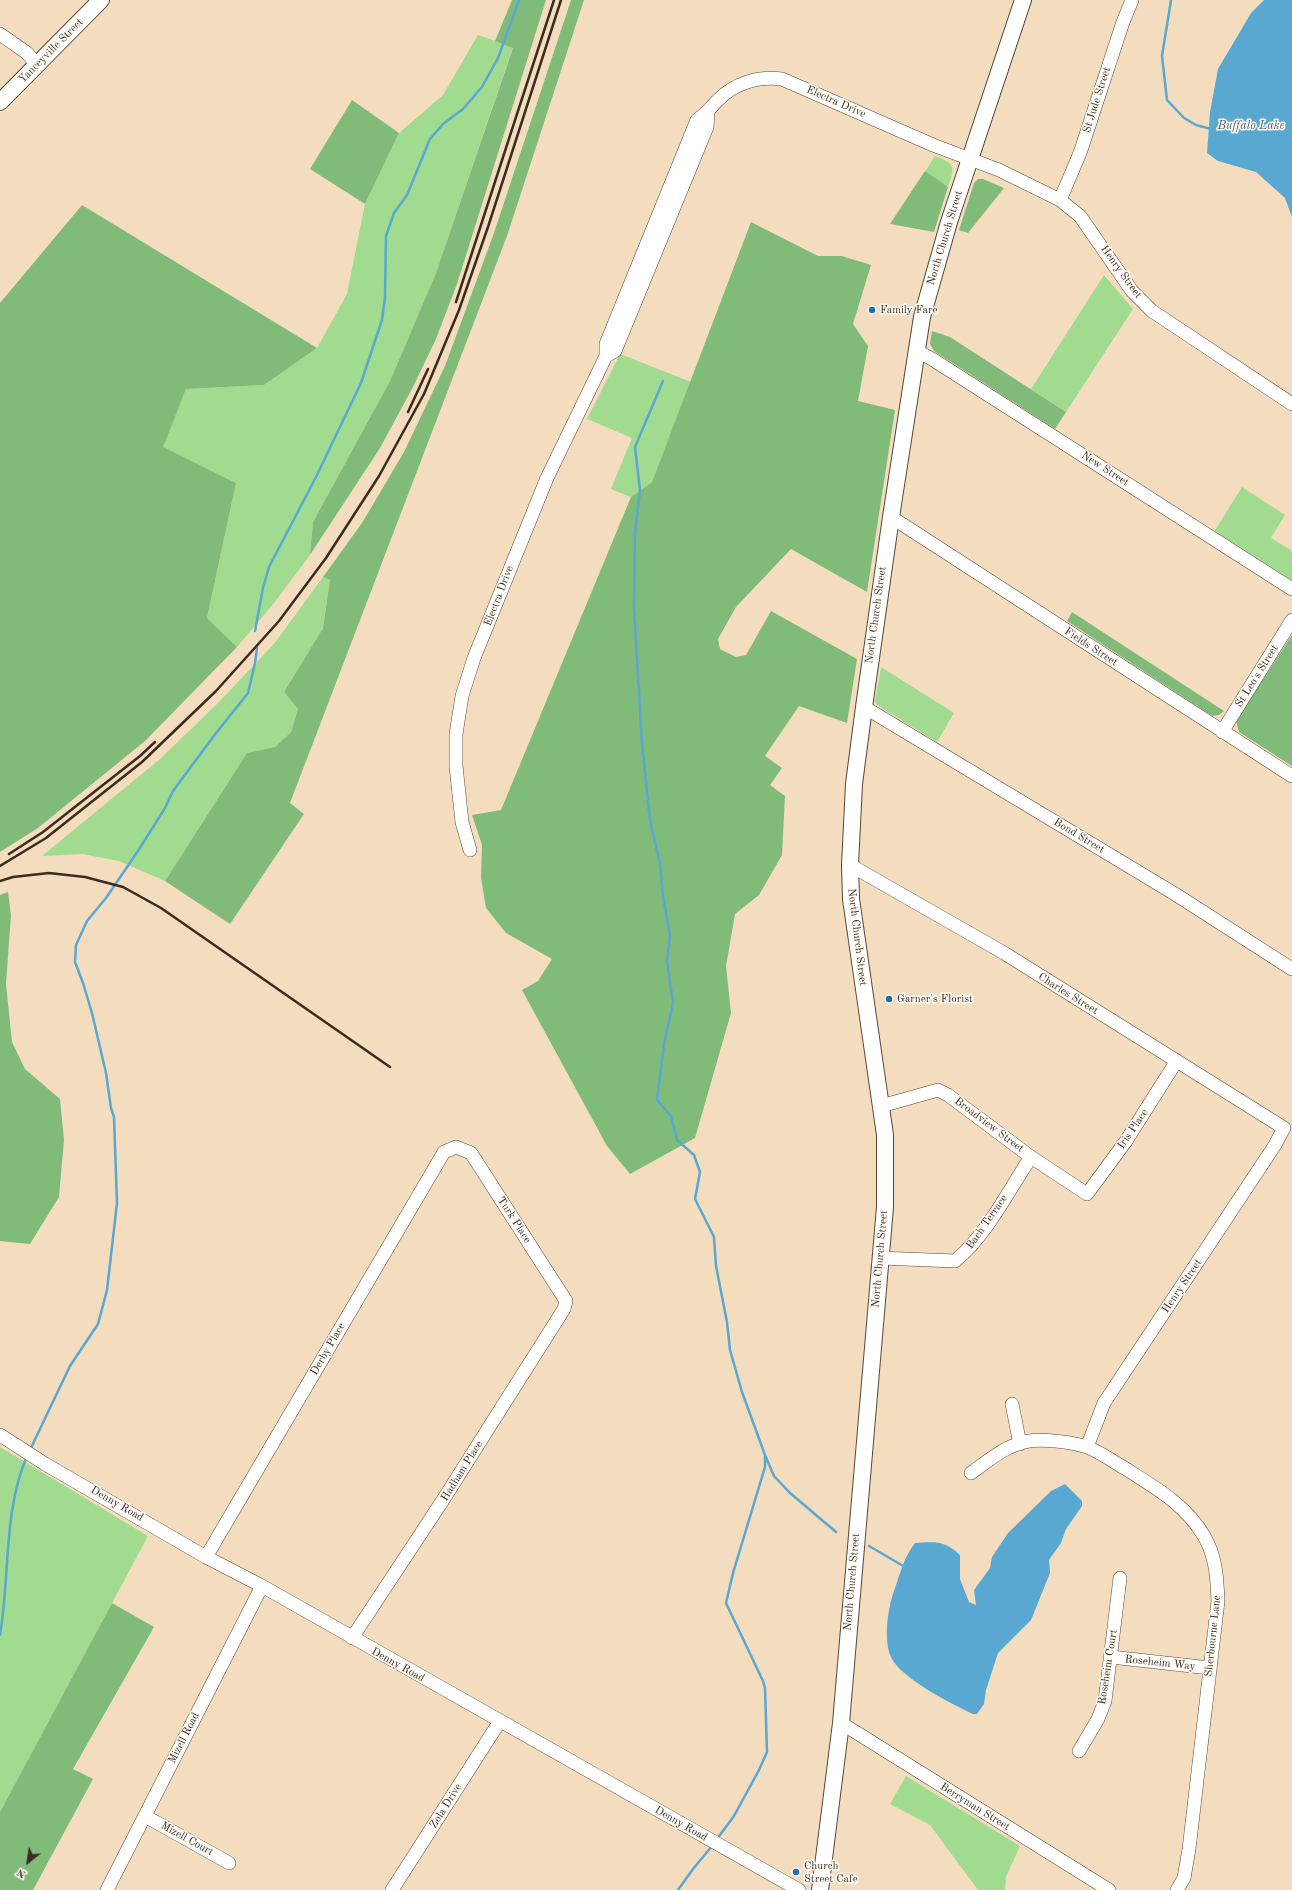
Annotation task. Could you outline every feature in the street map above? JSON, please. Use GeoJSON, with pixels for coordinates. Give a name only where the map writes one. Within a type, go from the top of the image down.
{"type":"FeatureCollection","features":[{"type":"Feature","properties":{"kind":"main road","name":"Yanceyville Street"},"geometry":{"type":"LineString","coordinates":[[0,102],[101,0]]}},
{"type":"Feature","properties":{"kind":"main road","name":"North Church Street"},"geometry":{"type":"LineString","coordinates":[[820,1890],[840,1723],[885,1200],[885,1135],[851,899],[850,865],[854,784],[890,517],[929,287],[1023,0]]}},
{"type":"Feature","properties":{"kind":"street","name":"St Jude Street"},"geometry":{"type":"LineString","coordinates":[[1060,200],[1080,153],[1123,22],[1132,0]]}},
{"type":"Feature","properties":{"kind":"street"},"geometry":{"type":"LineString","coordinates":[[0,34],[27,53],[37,64]]}},
{"type":"Feature","properties":{"kind":"street","name":"Electra Drive"},"geometry":{"type":"LineString","coordinates":[[470,850],[462,822],[456,766],[456,734],[462,696],[477,652],[547,478],[606,356],[606,344],[697,120],[708,113],[717,101],[734,87],[755,80],[773,78],[782,79],[933,145],[970,158]]}},
{"type":"Feature","properties":{"kind":"street","name":"Henry Street"},"geometry":{"type":"LineString","coordinates":[[970,158],[999,170],[1060,200],[1080,216],[1132,291],[1152,312],[1292,404]]}},
{"type":"Feature","properties":{"kind":"street","name":"New Street"},"geometry":{"type":"LineString","coordinates":[[917,351],[1292,589]]}},
{"type":"Feature","properties":{"kind":"street","name":"Fields Street"},"geometry":{"type":"LineString","coordinates":[[890,517],[1292,776]]}},
{"type":"Feature","properties":{"kind":"street","name":"St Leo's Street"},"geometry":{"type":"LineString","coordinates":[[1222,732],[1292,620]]}},
{"type":"Feature","properties":{"kind":"street","name":"Bond Street"},"geometry":{"type":"LineString","coordinates":[[864,707],[1175,894],[1292,969]]}},
{"type":"Feature","properties":{"kind":"street","name":"Charles Street"},"geometry":{"type":"LineString","coordinates":[[850,865],[1004,953],[1176,1062],[1284,1128]]}},
{"type":"Feature","properties":{"kind":"street","name":"Iris Place"},"geometry":{"type":"LineString","coordinates":[[1087,1194],[1126,1141],[1176,1062]]}},
{"type":"Feature","properties":{"kind":"street","name":"Broadview Street"},"geometry":{"type":"LineString","coordinates":[[881,1106],[938,1090],[948,1094],[1031,1157],[1087,1194]]}},
{"type":"Feature","properties":{"kind":"street","name":"Henry Street"},"geometry":{"type":"LineString","coordinates":[[1087,1447],[1104,1403],[1275,1145],[1284,1128]]}},
{"type":"Feature","properties":{"kind":"street","name":"Turk Place"},"geometry":{"type":"LineString","coordinates":[[456,1147],[471,1153],[566,1301]]}},
{"type":"Feature","properties":{"kind":"street","name":"Derby Place"},"geometry":{"type":"LineString","coordinates":[[206,1556],[444,1152],[456,1147]]}},
{"type":"Feature","properties":{"kind":"street","name":"Bach Terrace"},"geometry":{"type":"LineString","coordinates":[[880,1258],[955,1261],[968,1250],[979,1237],[1031,1157]]}},
{"type":"Feature","properties":{"kind":"street","name":"Hadham Place"},"geometry":{"type":"LineString","coordinates":[[352,1638],[443,1500],[564,1309],[566,1301]]}},
{"type":"Feature","properties":{"kind":"street"},"geometry":{"type":"LineString","coordinates":[[1012,1404],[1020,1444]]}},
{"type":"Feature","properties":{"kind":"street","name":"Denny Road"},"geometry":{"type":"LineString","coordinates":[[0,1435],[45,1464],[206,1556],[262,1586],[799,1890]]}},
{"type":"Feature","properties":{"kind":"street","name":"Sherbourne Lane"},"geometry":{"type":"LineString","coordinates":[[971,1473],[1007,1447],[1030,1441],[1058,1442],[1087,1447],[1115,1462],[1165,1494],[1190,1516],[1205,1537],[1216,1565],[1218,1601],[1189,1849],[1184,1878],[1177,1890]]}},
{"type":"Feature","properties":{"kind":"street","name":"Roseheim Court"},"geometry":{"type":"LineString","coordinates":[[1079,1751],[1098,1719],[1105,1701],[1120,1578]]}},
{"type":"Feature","properties":{"kind":"street","name":"Mizell Road"},"geometry":{"type":"LineString","coordinates":[[107,1890],[262,1586]]}},
{"type":"Feature","properties":{"kind":"street","name":"Roseheim Way"},"geometry":{"type":"LineString","coordinates":[[1111,1657],[1210,1668]]}},
{"type":"Feature","properties":{"kind":"street","name":"Zola Drive"},"geometry":{"type":"LineString","coordinates":[[392,1890],[500,1721]]}},
{"type":"Feature","properties":{"kind":"street","name":"Berryman Street"},"geometry":{"type":"LineString","coordinates":[[840,1723],[1109,1890]]}},
{"type":"Feature","properties":{"kind":"street","name":"Mizell Court"},"geometry":{"type":"LineString","coordinates":[[145,1816],[229,1863]]}},
{"type":"Feature","properties":{"kind":"green space"},"geometry":{"type":"Polygon","coordinates":[[[512,0],[546,0],[457,284],[436,339],[413,387],[380,448],[310,555],[313,522],[390,381],[436,273],[513,48],[495,41],[512,0]]]}},
{"type":"Feature","properties":{"kind":"green space"},"geometry":{"type":"Polygon","coordinates":[[[571,0],[584,0],[507,236],[290,803],[304,814],[230,924],[165,881],[247,753],[275,747],[291,732],[298,709],[284,692],[323,628],[330,580],[323,577],[362,523],[404,452],[445,366],[494,233],[571,0]]]}},
{"type":"Feature","properties":{"kind":"green space"},"geometry":{"type":"Polygon","coordinates":[[[478,35],[513,47],[436,273],[390,381],[313,522],[310,555],[274,603],[237,647],[207,618],[236,483],[162,447],[186,389],[264,385],[317,348],[347,294],[365,204],[399,133],[443,95],[478,35]]]}},
{"type":"Feature","properties":{"kind":"green space"},"geometry":{"type":"Polygon","coordinates":[[[352,100],[399,133],[365,204],[310,169],[352,100]]]}},
{"type":"Feature","properties":{"kind":"green space"},"geometry":{"type":"Polygon","coordinates":[[[935,156],[947,161],[952,167],[952,175],[948,187],[925,172],[935,156]]]}},
{"type":"Feature","properties":{"kind":"green space"},"geometry":{"type":"Polygon","coordinates":[[[925,171],[948,187],[934,232],[890,224],[925,171]]]}},
{"type":"Feature","properties":{"kind":"green space"},"geometry":{"type":"Polygon","coordinates":[[[978,179],[983,179],[1004,188],[968,233],[959,230],[974,183],[978,179]]]}},
{"type":"Feature","properties":{"kind":"green space"},"geometry":{"type":"Polygon","coordinates":[[[82,205],[317,348],[264,385],[186,389],[163,447],[236,483],[207,618],[237,647],[145,741],[38,828],[0,852],[0,303],[82,205]]]}},
{"type":"Feature","properties":{"kind":"green space"},"geometry":{"type":"Polygon","coordinates":[[[751,222],[818,256],[842,256],[871,265],[853,324],[868,346],[858,401],[895,410],[867,592],[791,549],[736,607],[718,639],[720,649],[736,657],[746,655],[771,611],[857,659],[847,723],[799,706],[765,756],[782,768],[770,785],[785,796],[782,855],[759,895],[735,914],[726,966],[731,1013],[695,1138],[630,1174],[607,1146],[522,990],[538,981],[552,959],[506,933],[486,908],[481,878],[482,845],[472,815],[501,810],[631,497],[652,482],[751,222]]]}},
{"type":"Feature","properties":{"kind":"green space"},"geometry":{"type":"Polygon","coordinates":[[[1104,275],[1133,309],[1066,412],[1031,389],[1104,275]]]}},
{"type":"Feature","properties":{"kind":"green space"},"geometry":{"type":"Polygon","coordinates":[[[932,331],[950,337],[1066,412],[1055,429],[934,351],[930,344],[932,331]]]}},
{"type":"Feature","properties":{"kind":"green space"},"geometry":{"type":"Polygon","coordinates":[[[620,354],[691,382],[652,482],[631,497],[611,489],[632,438],[587,419],[620,354]]]}},
{"type":"Feature","properties":{"kind":"green space"},"geometry":{"type":"Polygon","coordinates":[[[1242,487],[1285,515],[1271,538],[1292,551],[1292,581],[1214,532],[1242,487]]]}},
{"type":"Feature","properties":{"kind":"green space"},"geometry":{"type":"Polygon","coordinates":[[[323,577],[330,580],[323,628],[284,692],[298,709],[291,732],[275,747],[247,753],[165,881],[119,861],[83,854],[42,856],[160,759],[218,703],[274,644],[323,577]]]}},
{"type":"Feature","properties":{"kind":"green space"},"geometry":{"type":"Polygon","coordinates":[[[1072,612],[1224,711],[1219,715],[1212,716],[1067,621],[1072,612]]]}},
{"type":"Feature","properties":{"kind":"green space"},"geometry":{"type":"Polygon","coordinates":[[[1292,635],[1292,766],[1239,732],[1236,721],[1292,635]]]}},
{"type":"Feature","properties":{"kind":"green space"},"geometry":{"type":"Polygon","coordinates":[[[881,667],[954,713],[937,742],[877,705],[875,701],[881,667]]]}},
{"type":"Feature","properties":{"kind":"green space"},"geometry":{"type":"Polygon","coordinates":[[[8,892],[11,915],[6,984],[12,1042],[25,1069],[60,1099],[64,1140],[59,1197],[30,1244],[0,1241],[0,895],[8,892]]]}},
{"type":"Feature","properties":{"kind":"green space"},"geometry":{"type":"Polygon","coordinates":[[[0,1447],[148,1536],[0,1812],[0,1447]]]}},
{"type":"Feature","properties":{"kind":"green space"},"geometry":{"type":"Polygon","coordinates":[[[112,1603],[154,1627],[73,1769],[93,1779],[33,1890],[0,1890],[0,1812],[112,1603]]]}},
{"type":"Feature","properties":{"kind":"green space"},"geometry":{"type":"Polygon","coordinates":[[[906,1776],[1020,1846],[1006,1877],[1005,1890],[978,1890],[930,1825],[890,1804],[906,1776]]]}},
{"type":"Feature","properties":{"kind":"water","name":"Buffalo Lake"},"geometry":{"type":"Polygon","coordinates":[[[1264,0],[1292,0],[1292,217],[1285,198],[1256,172],[1218,161],[1207,153],[1210,112],[1218,69],[1251,13],[1264,0]]]}},
{"type":"Feature","properties":{"kind":"water"},"geometry":{"type":"Polygon","coordinates":[[[1065,1484],[1082,1501],[1082,1506],[1066,1529],[1061,1543],[1049,1560],[1050,1573],[1031,1620],[998,1653],[986,1690],[984,1704],[977,1714],[973,1714],[940,1697],[904,1673],[891,1657],[887,1641],[887,1624],[892,1598],[900,1572],[915,1543],[928,1542],[944,1544],[960,1555],[960,1579],[969,1602],[976,1605],[974,1590],[990,1568],[992,1557],[1008,1533],[1051,1491],[1065,1484]]]}},
{"type":"Feature","properties":{"kind":"waterway"},"geometry":{"type":"LineString","coordinates":[[255,631],[263,588],[269,567],[316,477],[361,383],[382,320],[385,297],[386,236],[394,213],[407,195],[430,139],[443,124],[463,109],[482,87],[498,58],[519,0]]}},
{"type":"Feature","properties":{"kind":"waterway"},"geometry":{"type":"LineString","coordinates":[[1171,0],[1162,56],[1167,100],[1184,118],[1196,125],[1211,129]]}},
{"type":"Feature","properties":{"kind":"waterway"},"geometry":{"type":"LineString","coordinates":[[663,381],[635,447],[640,490],[635,533],[634,608],[642,744],[650,820],[660,864],[663,896],[670,936],[667,962],[673,1003],[664,1044],[657,1100],[671,1116],[677,1140],[694,1155],[700,1172],[695,1199],[714,1237],[716,1266],[727,1322],[730,1350],[742,1392],[765,1455],[774,1476],[790,1493],[836,1532]]}},
{"type":"Feature","properties":{"kind":"waterway"},"geometry":{"type":"LineString","coordinates":[[30,1450],[70,1366],[98,1324],[107,1290],[117,1203],[114,1117],[111,1108],[106,1073],[92,1013],[75,962],[76,945],[87,921],[106,898],[138,851],[165,808],[173,791],[248,693],[257,648]]}},
{"type":"Feature","properties":{"kind":"waterway"},"geometry":{"type":"LineString","coordinates":[[0,1635],[8,1545],[14,1499],[19,1477],[27,1456]]}},
{"type":"Feature","properties":{"kind":"waterway"},"geometry":{"type":"LineString","coordinates":[[717,1839],[734,1816],[767,1752],[765,1688],[726,1603],[733,1573],[765,1467],[765,1457]]}},
{"type":"Feature","properties":{"kind":"waterway"},"geometry":{"type":"LineString","coordinates":[[869,1546],[905,1567]]}},
{"type":"Feature","properties":{"kind":"waterway"},"geometry":{"type":"LineString","coordinates":[[678,1890],[712,1846]]}},
{"type":"Feature","properties":{"kind":"railway"},"geometry":{"type":"LineString","coordinates":[[456,302],[554,0]]}},
{"type":"Feature","properties":{"kind":"railway"},"geometry":{"type":"LineString","coordinates":[[0,866],[46,838],[142,762],[216,691],[279,621],[326,558],[379,476],[424,394],[459,310],[488,227],[561,0]]}},
{"type":"Feature","properties":{"kind":"railway"},"geometry":{"type":"LineString","coordinates":[[408,412],[428,369]]}},
{"type":"Feature","properties":{"kind":"railway"},"geometry":{"type":"LineString","coordinates":[[9,854],[43,832],[140,756],[155,742]]}},
{"type":"Feature","properties":{"kind":"railway"},"geometry":{"type":"LineString","coordinates":[[0,881],[13,877],[49,873],[85,877],[123,887],[161,908],[390,1067]]}},
{"type":"Feature","properties":{"kind":"place","name":"Family Fare"},"geometry":{"type":"Point","coordinates":[872,310]}},
{"type":"Feature","properties":{"kind":"place","name":"Garner's Florist"},"geometry":{"type":"Point","coordinates":[889,999]}},
{"type":"Feature","properties":{"kind":"place","name":"Church Street Cafe"},"geometry":{"type":"Point","coordinates":[796,1872]}}]}
